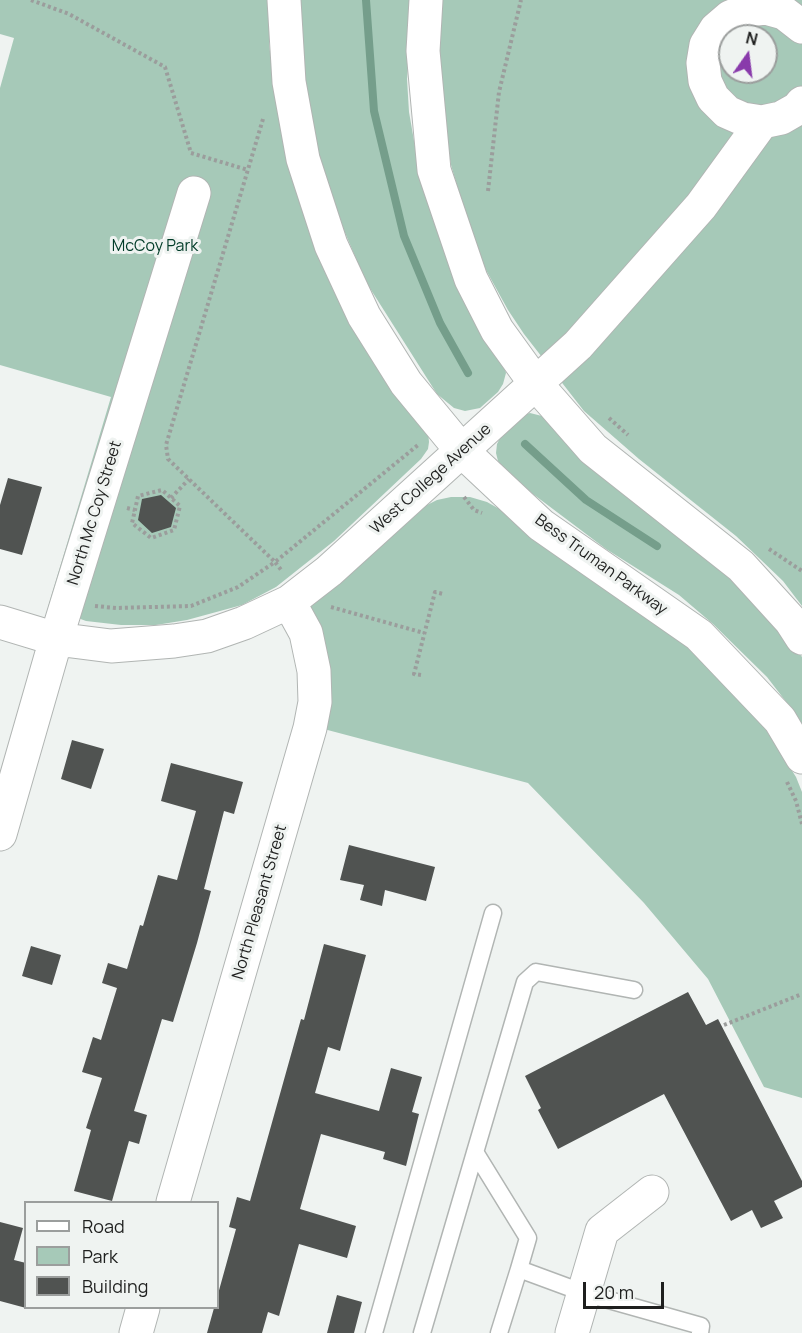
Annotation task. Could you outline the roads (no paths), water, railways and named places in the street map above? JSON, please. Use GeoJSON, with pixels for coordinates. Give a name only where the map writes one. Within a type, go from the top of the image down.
{"type":"FeatureCollection","features":[{"type":"Feature","properties":{"kind":"street","name":"Bess Truman Parkway"},"geometry":{"type":"LineString","coordinates":[[284,0],[289,82],[301,148],[331,245],[364,316],[406,382],[451,461],[699,635],[780,720],[794,769]]}},
{"type":"Feature","properties":{"kind":"street"},"geometry":{"type":"LineString","coordinates":[[426,0],[423,51],[434,170],[471,279],[497,330],[536,384],[593,449],[741,566],[791,621],[802,638]]}},
{"type":"Feature","properties":{"kind":"street"},"geometry":{"type":"LineString","coordinates":[[802,27],[784,13],[766,8],[747,10],[730,17],[716,28],[706,45],[703,63],[705,81],[713,98],[727,112],[743,119],[762,122],[781,118],[802,103]]}},
{"type":"Feature","properties":{"kind":"street","name":"West College Avenue"},"geometry":{"type":"LineString","coordinates":[[0,622],[56,639],[111,646],[207,636],[244,623],[288,589],[329,571],[578,345],[702,206],[762,122]]}},
{"type":"Feature","properties":{"kind":"street","name":"North Mc Coy Street"},"geometry":{"type":"LineString","coordinates":[[0,834],[56,639],[194,192]]}},
{"type":"Feature","properties":{"kind":"street","name":"North Pleasant Street"},"geometry":{"type":"LineString","coordinates":[[174,1201],[310,728],[315,702],[314,671],[306,633],[288,589]]}},
{"type":"Feature","properties":{"kind":"street"},"geometry":{"type":"LineString","coordinates":[[572,1333],[602,1231],[652,1192]]}},
{"type":"Feature","properties":{"kind":"street"},"geometry":{"type":"LineString","coordinates":[[136,1333],[143,1309]]}},
{"type":"Feature","properties":{"kind":"lane"},"geometry":{"type":"LineString","coordinates":[[374,1333],[493,912]]}},
{"type":"Feature","properties":{"kind":"lane"},"geometry":{"type":"LineString","coordinates":[[422,1333],[525,982],[536,972],[634,990]]}},
{"type":"Feature","properties":{"kind":"lane"},"geometry":{"type":"LineString","coordinates":[[475,1152],[528,1238],[499,1333]]}},
{"type":"Feature","properties":{"kind":"lane"},"geometry":{"type":"LineString","coordinates":[[519,1269],[584,1293],[702,1326],[699,1333]]}},
{"type":"Feature","properties":{"kind":"waterway"},"geometry":{"type":"LineString","coordinates":[[366,0],[374,111],[404,236],[440,323],[468,373]]}},
{"type":"Feature","properties":{"kind":"waterway"},"geometry":{"type":"LineString","coordinates":[[525,444],[586,500],[657,546]]}},
{"type":"Feature","properties":{"kind":"park label","name":"McCoy Park"},"geometry":{"type":"Point","coordinates":[155,247]}}]}
